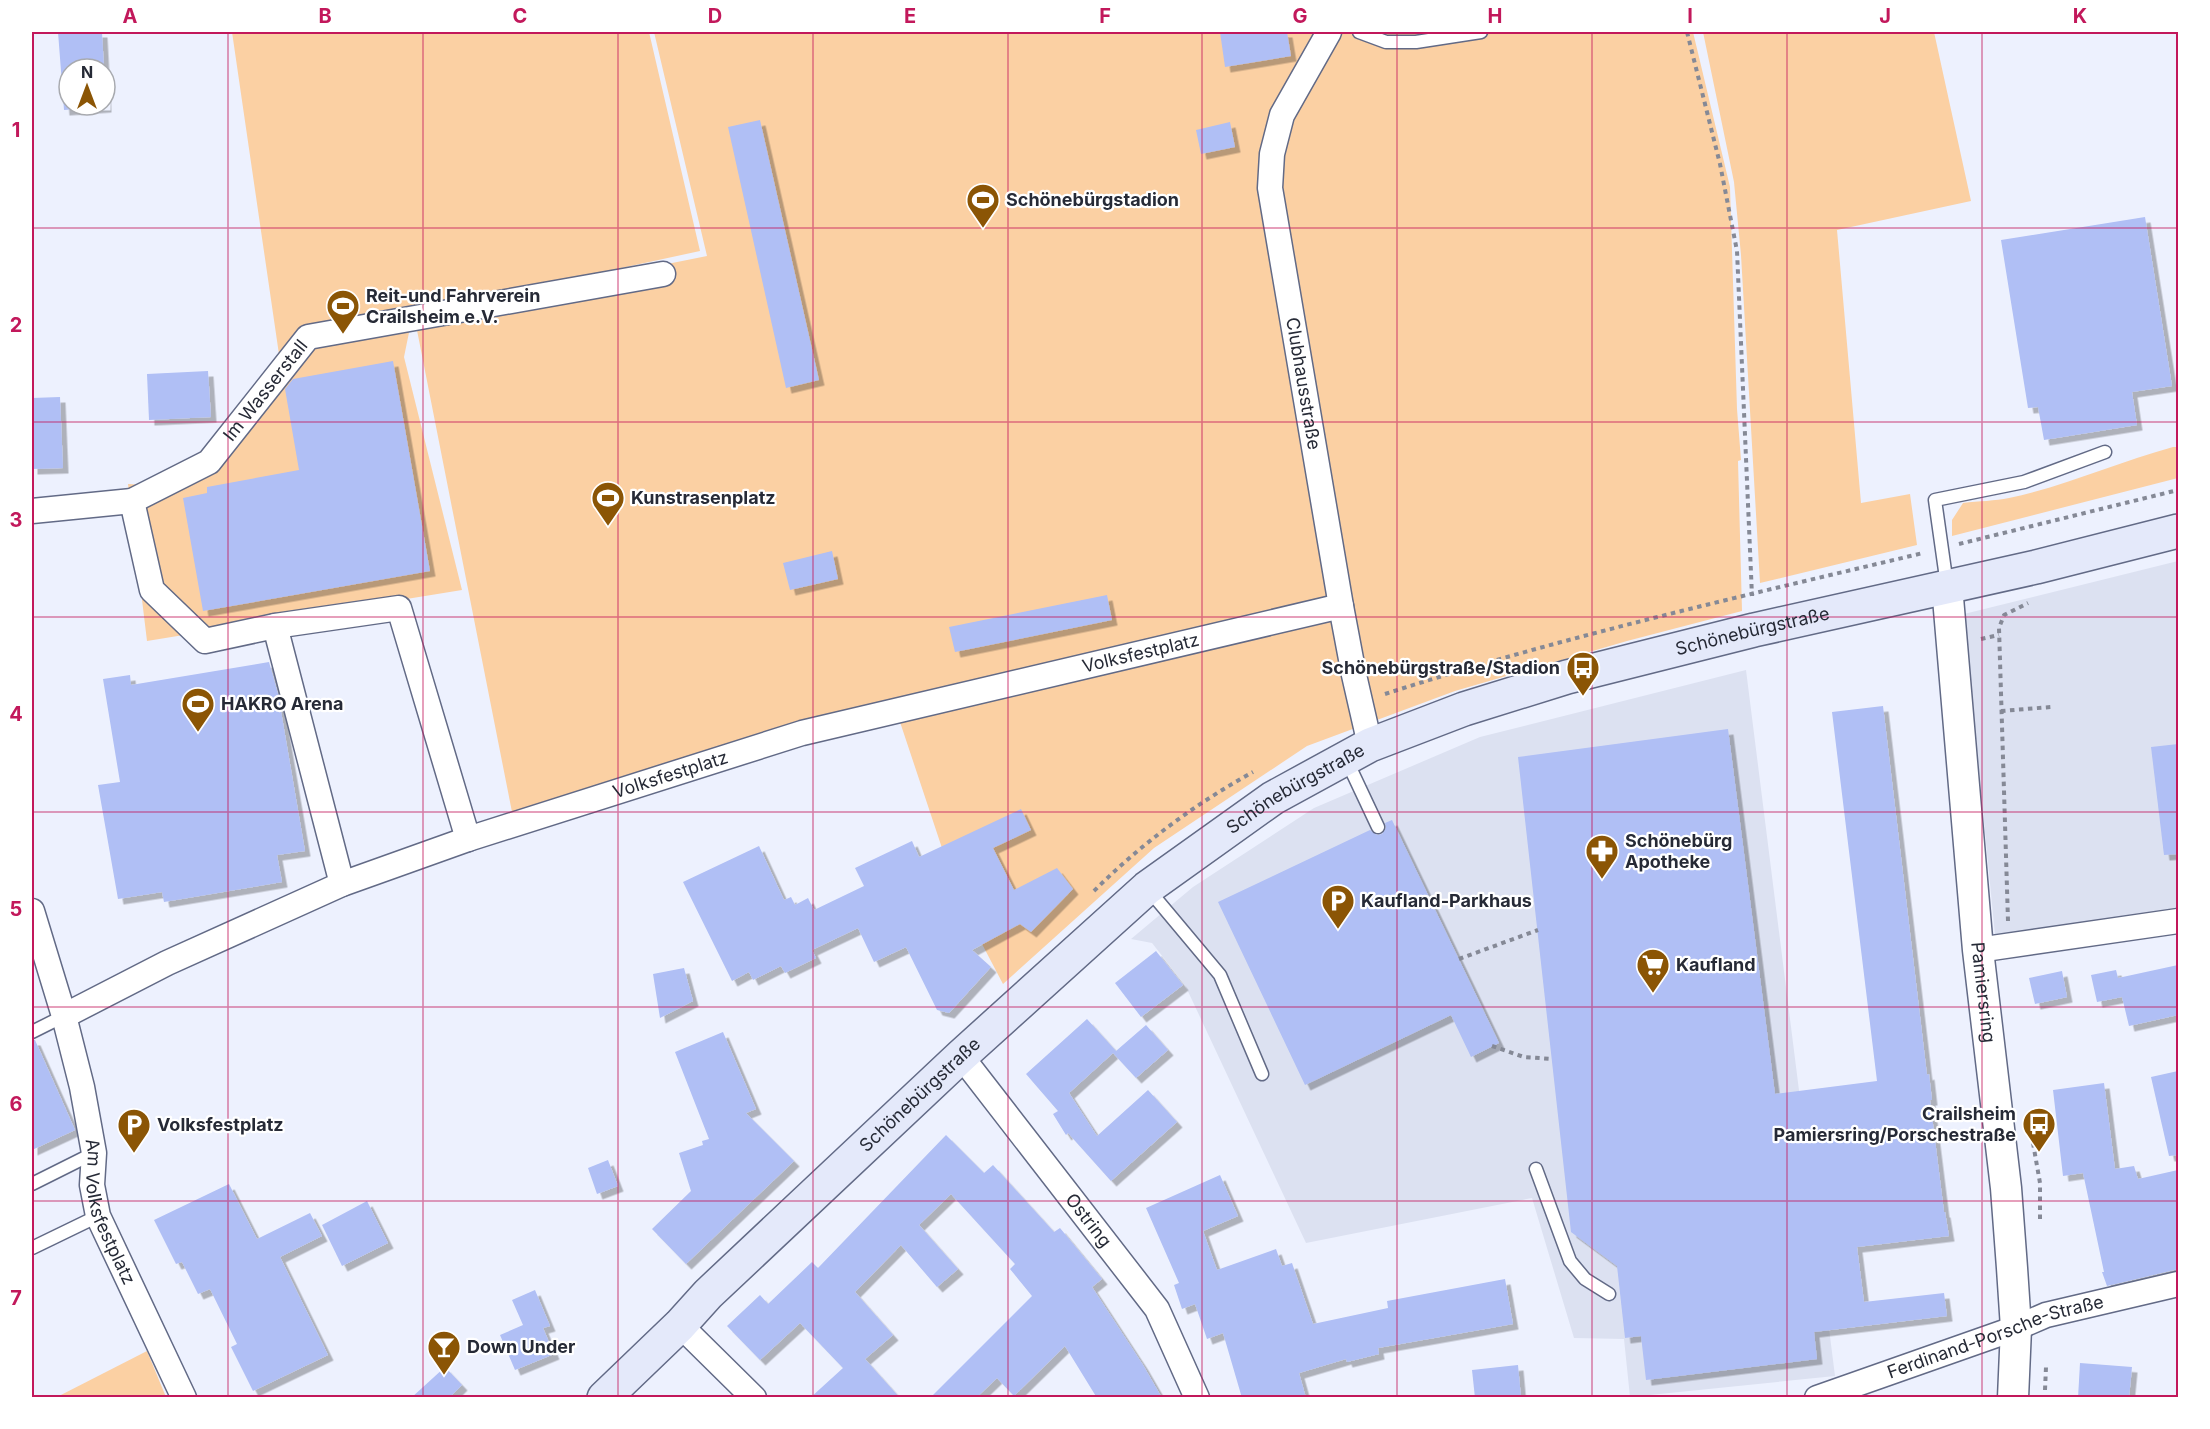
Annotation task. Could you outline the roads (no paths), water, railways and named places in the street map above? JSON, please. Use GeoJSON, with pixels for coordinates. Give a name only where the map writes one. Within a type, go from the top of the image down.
{"type":"FeatureCollection","features":[{"type":"Feature","properties":{"kind":"main road","name":"Schönebürgstraße"},"geometry":{"type":"LineString","coordinates":[[604,1398],[680,1325],[708,1294],[961,1056],[1148,888],[1273,798],[1358,752],[1464,710],[1567,678],[1754,630],[2036,567],[2178,531]]}},
{"type":"Feature","properties":{"kind":"street","name":"Clubhausstraße"},"geometry":{"type":"LineString","coordinates":[[1329,32],[1282,115],[1272,154],[1270,188],[1341,606],[1360,702],[1358,752]]}},
{"type":"Feature","properties":{"kind":"street","name":"Im Wasserstall"},"geometry":{"type":"LineString","coordinates":[[32,512],[132,501],[209,462],[308,337],[663,274]]}},
{"type":"Feature","properties":{"kind":"street"},"geometry":{"type":"LineString","coordinates":[[132,501],[152,590],[205,641],[275,626],[399,608],[468,839]]}},
{"type":"Feature","properties":{"kind":"street","name":"Pamiersring"},"geometry":{"type":"LineString","coordinates":[[1947,586],[1978,950],[2006,1188],[2016,1328],[2013,1398]]}},
{"type":"Feature","properties":{"kind":"street","name":"Volksfestplatz"},"geometry":{"type":"LineString","coordinates":[[64,1016],[167,963],[342,884],[468,839],[802,732],[1341,606]]}},
{"type":"Feature","properties":{"kind":"street"},"geometry":{"type":"LineString","coordinates":[[275,626],[342,884]]}},
{"type":"Feature","properties":{"kind":"street"},"geometry":{"type":"LineString","coordinates":[[32,911],[64,1016]]}},
{"type":"Feature","properties":{"kind":"street"},"geometry":{"type":"LineString","coordinates":[[1978,950],[2178,921]]}},
{"type":"Feature","properties":{"kind":"street","name":"Am Volksfestplatz"},"geometry":{"type":"LineString","coordinates":[[64,1016],[82,1087],[94,1154],[92,1185],[98,1216],[184,1398]]}},
{"type":"Feature","properties":{"kind":"street","name":"Ostring"},"geometry":{"type":"LineString","coordinates":[[961,1056],[1157,1309],[1197,1398]]}},
{"type":"Feature","properties":{"kind":"street","name":"Ferdinand-Porsche-Straße"},"geometry":{"type":"LineString","coordinates":[[1817,1398],[2016,1328],[2046,1315],[2178,1284]]}},
{"type":"Feature","properties":{"kind":"street"},"geometry":{"type":"LineString","coordinates":[[680,1325],[754,1398]]}},
{"type":"Feature","properties":{"kind":"lane"},"geometry":{"type":"LineString","coordinates":[[1359,32],[1386,42],[1416,42],[1481,32]]}},
{"type":"Feature","properties":{"kind":"lane"},"geometry":{"type":"LineString","coordinates":[[1947,586],[1935,500],[2024,482],[2105,452]]}},
{"type":"Feature","properties":{"kind":"lane"},"geometry":{"type":"LineString","coordinates":[[1358,752],[1378,827]]}},
{"type":"Feature","properties":{"kind":"lane"},"geometry":{"type":"LineString","coordinates":[[1148,888],[1220,975],[1262,1074]]}},
{"type":"Feature","properties":{"kind":"lane","name":"Volksfestplatz"},"geometry":{"type":"LineString","coordinates":[[32,1032],[64,1016]]}},
{"type":"Feature","properties":{"kind":"lane"},"geometry":{"type":"LineString","coordinates":[[32,1184],[94,1154]]}},
{"type":"Feature","properties":{"kind":"lane"},"geometry":{"type":"LineString","coordinates":[[1536,1170],[1570,1261],[1585,1279],[1608,1294]]}},
{"type":"Feature","properties":{"kind":"lane"},"geometry":{"type":"LineString","coordinates":[[32,1248],[98,1216]]}},
{"type":"Feature","properties":{"kind":"place","name":"Schönebürgstadion"},"geometry":{"type":"Point","coordinates":[983,229]}},
{"type":"Feature","properties":{"kind":"place","name":"Reit-und Fahrverein Crailsheim e.V."},"geometry":{"type":"Point","coordinates":[343,335]}},
{"type":"Feature","properties":{"kind":"place","name":"Kunstrasenplatz"},"geometry":{"type":"Point","coordinates":[608,527]}},
{"type":"Feature","properties":{"kind":"place","name":"Schönebürgstraße/Stadion"},"geometry":{"type":"Point","coordinates":[1583,697]}},
{"type":"Feature","properties":{"kind":"place","name":"HAKRO Arena"},"geometry":{"type":"Point","coordinates":[198,733]}},
{"type":"Feature","properties":{"kind":"place","name":"Schönebürg Apotheke"},"geometry":{"type":"Point","coordinates":[1602,880]}},
{"type":"Feature","properties":{"kind":"place","name":"Kaufland-Parkhaus"},"geometry":{"type":"Point","coordinates":[1338,930]}},
{"type":"Feature","properties":{"kind":"place","name":"Kaufland"},"geometry":{"type":"Point","coordinates":[1653,994]}},
{"type":"Feature","properties":{"kind":"place","name":"Crailsheim Pamiersring/Porschestraße"},"geometry":{"type":"Point","coordinates":[2039,1153]}},
{"type":"Feature","properties":{"kind":"place","name":"Volksfestplatz"},"geometry":{"type":"Point","coordinates":[134,1154]}},
{"type":"Feature","properties":{"kind":"place","name":"Down Under"},"geometry":{"type":"Point","coordinates":[444,1376]}}]}
